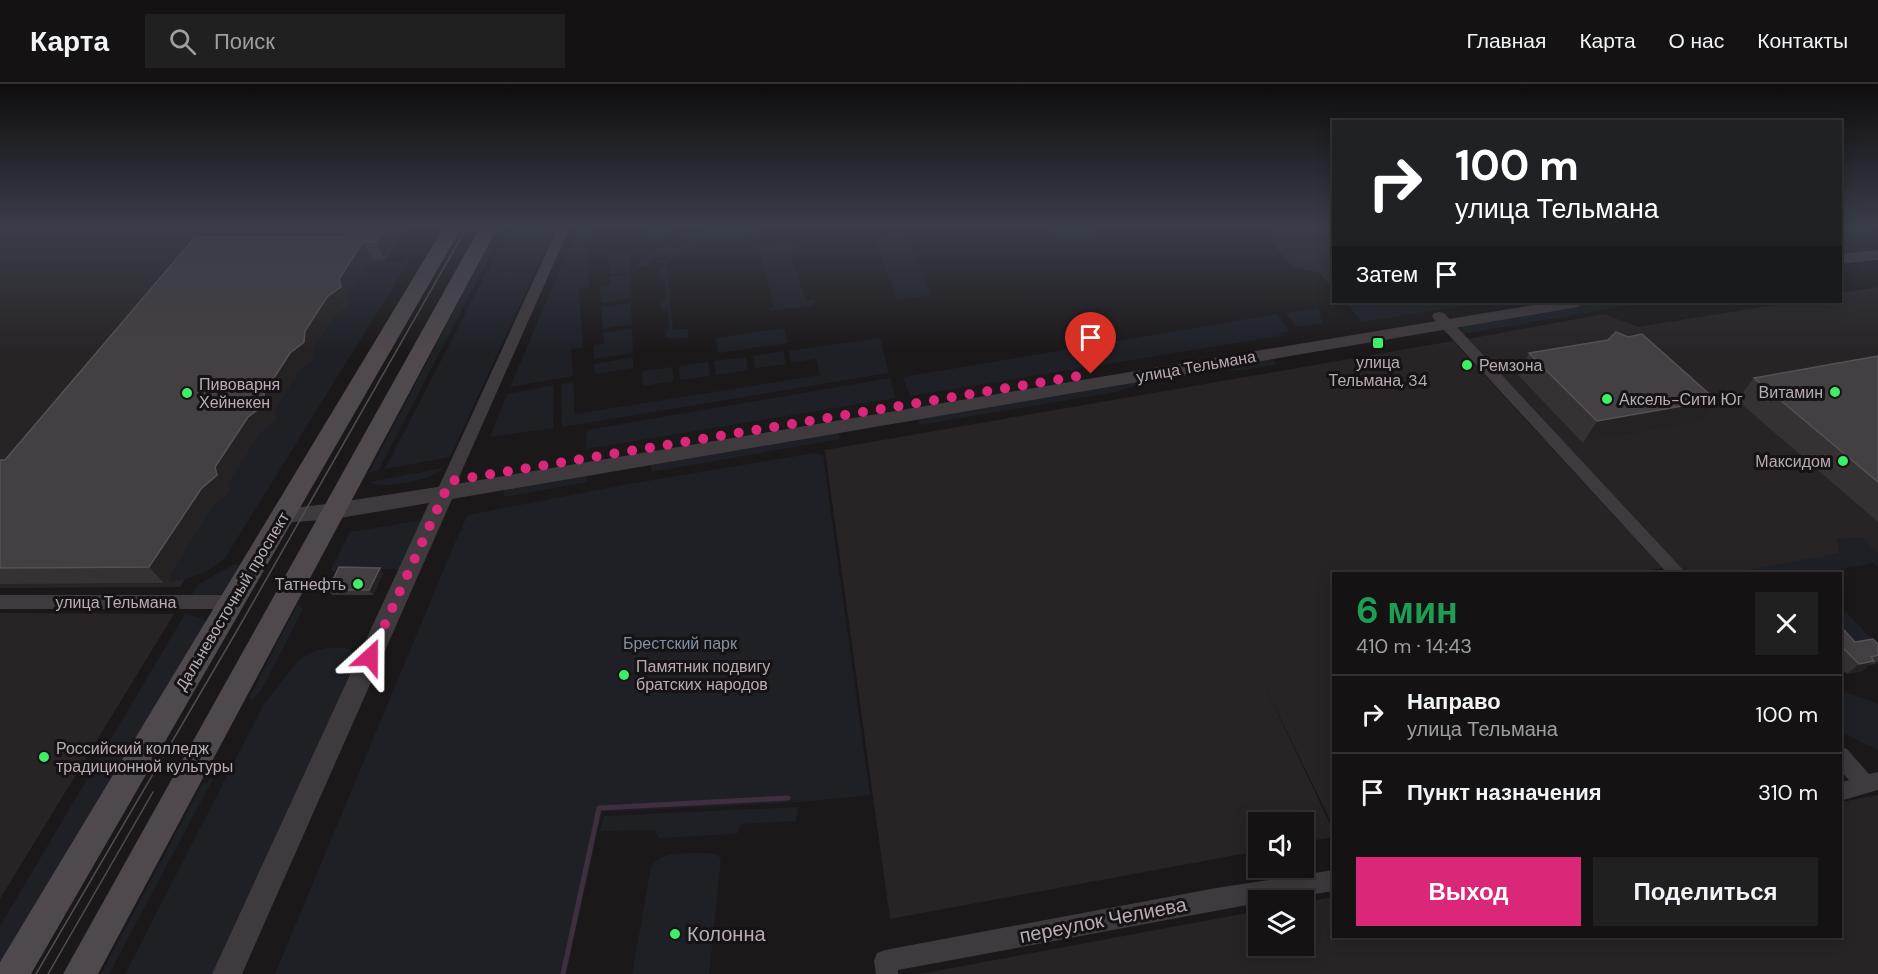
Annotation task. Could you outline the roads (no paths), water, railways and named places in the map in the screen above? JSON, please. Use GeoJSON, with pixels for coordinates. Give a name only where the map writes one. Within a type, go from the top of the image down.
{"type":"FeatureCollection","features":[{"type":"Feature","properties":{"kind":"main road","name":"Дальневосточный проспект"},"geometry":{"type":"LineString","coordinates":[[12,974],[428,269]]}},
{"type":"Feature","properties":{"kind":"main road"},"geometry":{"type":"LineString","coordinates":[[81,974],[466,269]]}},
{"type":"Feature","properties":{"kind":"street"},"geometry":{"type":"LineString","coordinates":[[227,974],[545,269]]}},
{"type":"Feature","properties":{"kind":"street","name":"улица Тельмана"},"geometry":{"type":"LineString","coordinates":[[1442,320],[1522,303]]}},
{"type":"Feature","properties":{"kind":"street","name":"улица Тельмана"},"geometry":{"type":"LineString","coordinates":[[283,515],[1442,320],[1570,303]]}},
{"type":"Feature","properties":{"kind":"street"},"geometry":{"type":"LineString","coordinates":[[1442,320],[1676,572]]}},
{"type":"Feature","properties":{"kind":"street","name":"улица Тельмана"},"geometry":{"type":"LineString","coordinates":[[0,602],[231,602]]}},
{"type":"Feature","properties":{"kind":"street"},"geometry":{"type":"LineString","coordinates":[[1842,757],[1872,783]]}},
{"type":"Feature","properties":{"kind":"street"},"geometry":{"type":"LineString","coordinates":[[1842,791],[1872,783]]}},
{"type":"Feature","properties":{"kind":"street","name":"переулок Челиева"},"geometry":{"type":"LineString","coordinates":[[887,974],[885,961],[1216,899],[1332,880]]}},
{"type":"Feature","properties":{"kind":"waterway"},"geometry":{"type":"LineString","coordinates":[[563,974],[599,808],[788,798]]}},
{"type":"Feature","properties":{"kind":"tram line"},"geometry":{"type":"LineString","coordinates":[[36,974],[235,634],[443,269]]}},
{"type":"Feature","properties":{"kind":"tram line"},"geometry":{"type":"LineString","coordinates":[[48,974],[153,792]]}},
{"type":"Feature","properties":{"kind":"place","name":"улица Тельмана, 34"},"geometry":{"type":"Point","coordinates":[1378,343]}},
{"type":"Feature","properties":{"kind":"place","name":"Ремзона"},"geometry":{"type":"Point","coordinates":[1467,365]}},
{"type":"Feature","properties":{"kind":"place","name":"Витамин"},"geometry":{"type":"Point","coordinates":[1835,392]}},
{"type":"Feature","properties":{"kind":"place","name":"Пивоварня Хейнекен"},"geometry":{"type":"Point","coordinates":[187,393]}},
{"type":"Feature","properties":{"kind":"place","name":"Аксель-Сити Юг"},"geometry":{"type":"Point","coordinates":[1607,399]}},
{"type":"Feature","properties":{"kind":"place","name":"Максидом"},"geometry":{"type":"Point","coordinates":[1843,461]}},
{"type":"Feature","properties":{"kind":"place","name":"Татнефть"},"geometry":{"type":"Point","coordinates":[358,584]}},
{"type":"Feature","properties":{"kind":"place","name":"Памятник подвигу братских народов"},"geometry":{"type":"Point","coordinates":[624,675]}},
{"type":"Feature","properties":{"kind":"place","name":"Российский колледж традиционной культуры"},"geometry":{"type":"Point","coordinates":[44,757]}},
{"type":"Feature","properties":{"kind":"place","name":"Колонна"},"geometry":{"type":"Point","coordinates":[675,934]}},
{"type":"Feature","properties":{"kind":"park label","name":"Брестский парк"},"geometry":{"type":"Point","coordinates":[680,643]}}]}
